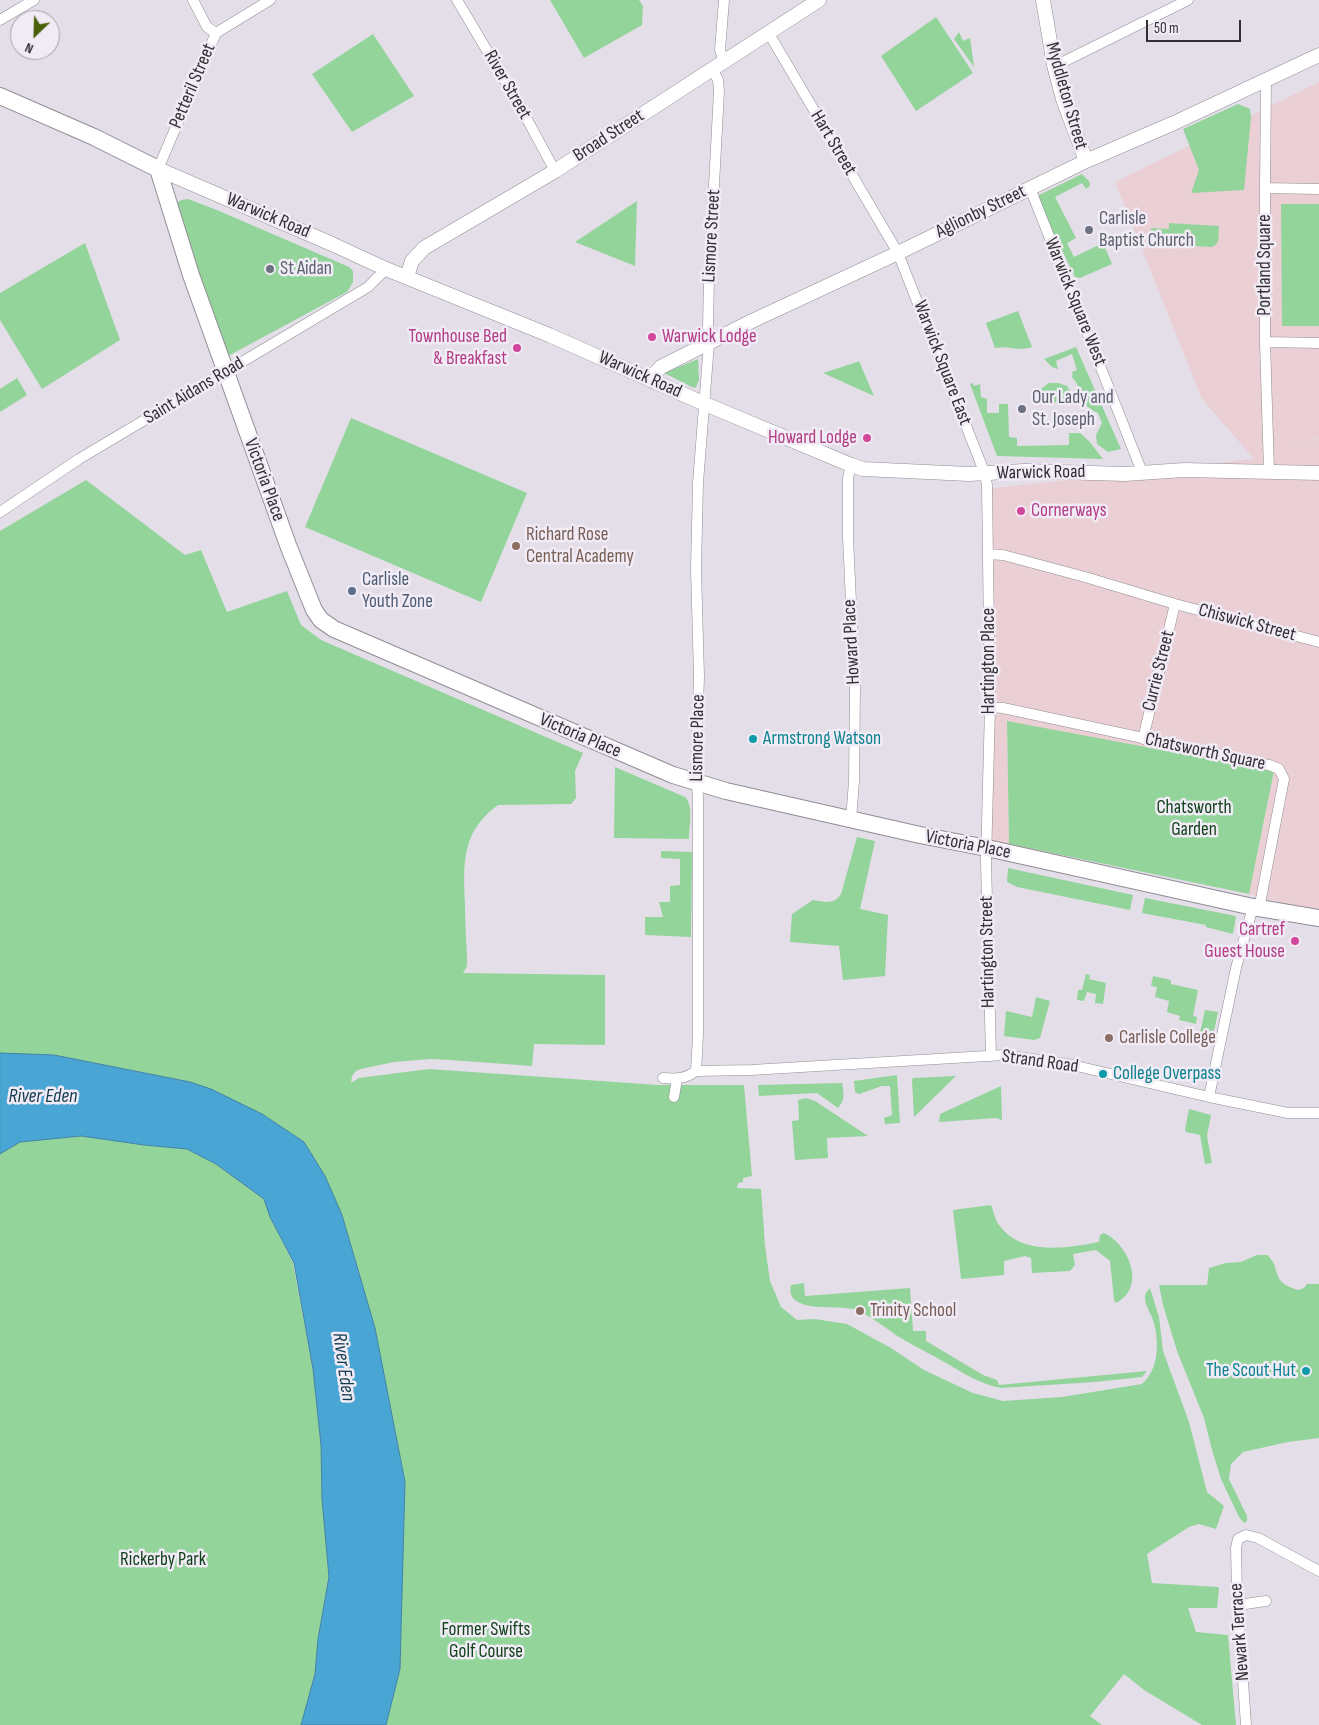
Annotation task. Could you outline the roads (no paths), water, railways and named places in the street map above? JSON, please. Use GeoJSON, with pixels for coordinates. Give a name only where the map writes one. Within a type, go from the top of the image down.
{"type":"FeatureCollection","features":[{"type":"Feature","properties":{"kind":"main road","name":"Warwick Road"},"geometry":{"type":"LineString","coordinates":[[0,96],[94,137],[158,169]]}},
{"type":"Feature","properties":{"kind":"main road","name":"Victoria Place"},"geometry":{"type":"LineString","coordinates":[[158,169],[226,373],[292,554],[314,610],[321,620],[334,629],[673,775],[851,820],[987,848],[1256,908],[1319,918]]}},
{"type":"Feature","properties":{"kind":"street"},"geometry":{"type":"LineString","coordinates":[[0,20],[34,0]]}},
{"type":"Feature","properties":{"kind":"street"},"geometry":{"type":"LineString","coordinates":[[193,0],[207,27],[216,33]]}},
{"type":"Feature","properties":{"kind":"street","name":"Petteril Street"},"geometry":{"type":"LineString","coordinates":[[158,169],[216,33],[270,0]]}},
{"type":"Feature","properties":{"kind":"street","name":"River Street"},"geometry":{"type":"LineString","coordinates":[[457,0],[522,108],[555,171]]}},
{"type":"Feature","properties":{"kind":"street"},"geometry":{"type":"LineString","coordinates":[[719,66],[724,0]]}},
{"type":"Feature","properties":{"kind":"street","name":"Broad Street"},"geometry":{"type":"LineString","coordinates":[[407,277],[412,261],[424,248],[555,171],[820,0]]}},
{"type":"Feature","properties":{"kind":"street","name":"Myddleton Street"},"geometry":{"type":"LineString","coordinates":[[1043,0],[1054,65],[1063,99],[1086,161]]}},
{"type":"Feature","properties":{"kind":"street"},"geometry":{"type":"LineString","coordinates":[[1054,65],[1188,0]]}},
{"type":"Feature","properties":{"kind":"street","name":"Hart Street"},"geometry":{"type":"LineString","coordinates":[[768,32],[898,253]]}},
{"type":"Feature","properties":{"kind":"street","name":"Aglionby Street"},"geometry":{"type":"LineString","coordinates":[[652,381],[655,373],[661,367],[709,343],[1086,161],[1174,123],[1319,54]]}},
{"type":"Feature","properties":{"kind":"street","name":"Lismore Street"},"geometry":{"type":"LineString","coordinates":[[705,404],[719,66]]}},
{"type":"Feature","properties":{"kind":"street"},"geometry":{"type":"LineString","coordinates":[[1265,188],[1266,80]]}},
{"type":"Feature","properties":{"kind":"street","name":"Warwick Road"},"geometry":{"type":"LineString","coordinates":[[158,169],[386,269],[549,335],[705,404],[851,465],[870,470],[985,474],[1025,471],[1125,474],[1184,470],[1319,473]]}},
{"type":"Feature","properties":{"kind":"street","name":"Warwick Square West"},"geometry":{"type":"LineString","coordinates":[[1030,188],[1142,472]]}},
{"type":"Feature","properties":{"kind":"street","name":"Portland Square"},"geometry":{"type":"LineString","coordinates":[[1319,189],[1265,188],[1265,342],[1319,343]]}},
{"type":"Feature","properties":{"kind":"street","name":"Warwick Square East"},"geometry":{"type":"LineString","coordinates":[[898,253],[985,474]]}},
{"type":"Feature","properties":{"kind":"street","name":"Saint Aidans Road"},"geometry":{"type":"LineString","coordinates":[[0,512],[79,459],[368,287],[386,269]]}},
{"type":"Feature","properties":{"kind":"street"},"geometry":{"type":"LineString","coordinates":[[1265,342],[1270,471]]}},
{"type":"Feature","properties":{"kind":"street","name":"Lismore Place"},"geometry":{"type":"LineString","coordinates":[[696,1071],[698,1036],[697,782],[699,676],[696,569],[698,484],[705,404]]}},
{"type":"Feature","properties":{"kind":"street","name":"Howard Place"},"geometry":{"type":"LineString","coordinates":[[851,465],[848,478],[848,537],[855,688],[851,820]]}},
{"type":"Feature","properties":{"kind":"street","name":"Hartington Place"},"geometry":{"type":"LineString","coordinates":[[985,474],[987,485],[990,707],[987,848]]}},
{"type":"Feature","properties":{"kind":"street","name":"Chiswick Street"},"geometry":{"type":"LineString","coordinates":[[988,554],[1002,555],[1319,642]]}},
{"type":"Feature","properties":{"kind":"street","name":"Currie Street"},"geometry":{"type":"LineString","coordinates":[[1143,739],[1175,604]]}},
{"type":"Feature","properties":{"kind":"street","name":"Chatsworth Square"},"geometry":{"type":"LineString","coordinates":[[990,707],[1003,708],[1269,765],[1279,769],[1284,779],[1256,908]]}},
{"type":"Feature","properties":{"kind":"street","name":"Hartington Street"},"geometry":{"type":"LineString","coordinates":[[987,848],[991,1056]]}},
{"type":"Feature","properties":{"kind":"street"},"geometry":{"type":"LineString","coordinates":[[1209,1097],[1236,968],[1256,908]]}},
{"type":"Feature","properties":{"kind":"street","name":"Strand Road"},"geometry":{"type":"LineString","coordinates":[[696,1071],[751,1070],[1004,1055],[1068,1064],[1209,1097],[1288,1113],[1319,1113]]}},
{"type":"Feature","properties":{"kind":"street"},"geometry":{"type":"LineString","coordinates":[[663,1078],[677,1080],[687,1077],[696,1071]]}},
{"type":"Feature","properties":{"kind":"street"},"geometry":{"type":"LineString","coordinates":[[674,1097],[677,1080]]}},
{"type":"Feature","properties":{"kind":"street","name":"Newark Terrace"},"geometry":{"type":"LineString","coordinates":[[1246,1725],[1238,1604],[1236,1548],[1238,1538],[1246,1535],[1258,1538],[1319,1571]]}},
{"type":"Feature","properties":{"kind":"street"},"geometry":{"type":"LineString","coordinates":[[1238,1604],[1266,1601]]}},
{"type":"Feature","properties":{"kind":"water","name":"River Eden"},"geometry":{"type":"Polygon","coordinates":[[[0,1053],[54,1055],[190,1082],[211,1089],[262,1114],[304,1142],[325,1176],[342,1215],[375,1328],[405,1482],[400,1669],[386,1725],[301,1725],[315,1674],[318,1639],[329,1577],[322,1499],[321,1445],[313,1369],[294,1263],[270,1217],[264,1199],[216,1164],[187,1149],[81,1136],[20,1142],[0,1154],[0,1053]]]}},
{"type":"Feature","properties":{"kind":"place","name":"Carlisle Baptist Church"},"geometry":{"type":"Point","coordinates":[1089,230]}},
{"type":"Feature","properties":{"kind":"place","name":"St Aidan"},"geometry":{"type":"Point","coordinates":[270,269]}},
{"type":"Feature","properties":{"kind":"place","name":"Warwick Lodge"},"geometry":{"type":"Point","coordinates":[652,337]}},
{"type":"Feature","properties":{"kind":"place","name":"Townhouse Bed & Breakfast"},"geometry":{"type":"Point","coordinates":[517,348]}},
{"type":"Feature","properties":{"kind":"place","name":"Our Lady and St. Joseph"},"geometry":{"type":"Point","coordinates":[1022,409]}},
{"type":"Feature","properties":{"kind":"place","name":"Howard Lodge"},"geometry":{"type":"Point","coordinates":[867,438]}},
{"type":"Feature","properties":{"kind":"place","name":"Cornerways"},"geometry":{"type":"Point","coordinates":[1021,511]}},
{"type":"Feature","properties":{"kind":"place","name":"Richard Rose Central Academy"},"geometry":{"type":"Point","coordinates":[516,546]}},
{"type":"Feature","properties":{"kind":"place","name":"Carlisle Youth Zone"},"geometry":{"type":"Point","coordinates":[352,591]}},
{"type":"Feature","properties":{"kind":"place","name":"Armstrong Watson"},"geometry":{"type":"Point","coordinates":[753,739]}},
{"type":"Feature","properties":{"kind":"place","name":"Cartref Guest House"},"geometry":{"type":"Point","coordinates":[1295,941]}},
{"type":"Feature","properties":{"kind":"place","name":"Carlisle College"},"geometry":{"type":"Point","coordinates":[1109,1038]}},
{"type":"Feature","properties":{"kind":"place","name":"College Overpass"},"geometry":{"type":"Point","coordinates":[1103,1074]}},
{"type":"Feature","properties":{"kind":"place","name":"Trinity School"},"geometry":{"type":"Point","coordinates":[860,1311]}},
{"type":"Feature","properties":{"kind":"place","name":"The Scout Hut"},"geometry":{"type":"Point","coordinates":[1306,1371]}},
{"type":"Feature","properties":{"kind":"park label","name":"Chatsworth Garden"},"geometry":{"type":"Point","coordinates":[1194,819]}},
{"type":"Feature","properties":{"kind":"park label","name":"Rickerby Park"},"geometry":{"type":"Point","coordinates":[163,1560]}},
{"type":"Feature","properties":{"kind":"park label","name":"Former Swifts Golf Course"},"geometry":{"type":"Point","coordinates":[486,1641]}}]}
